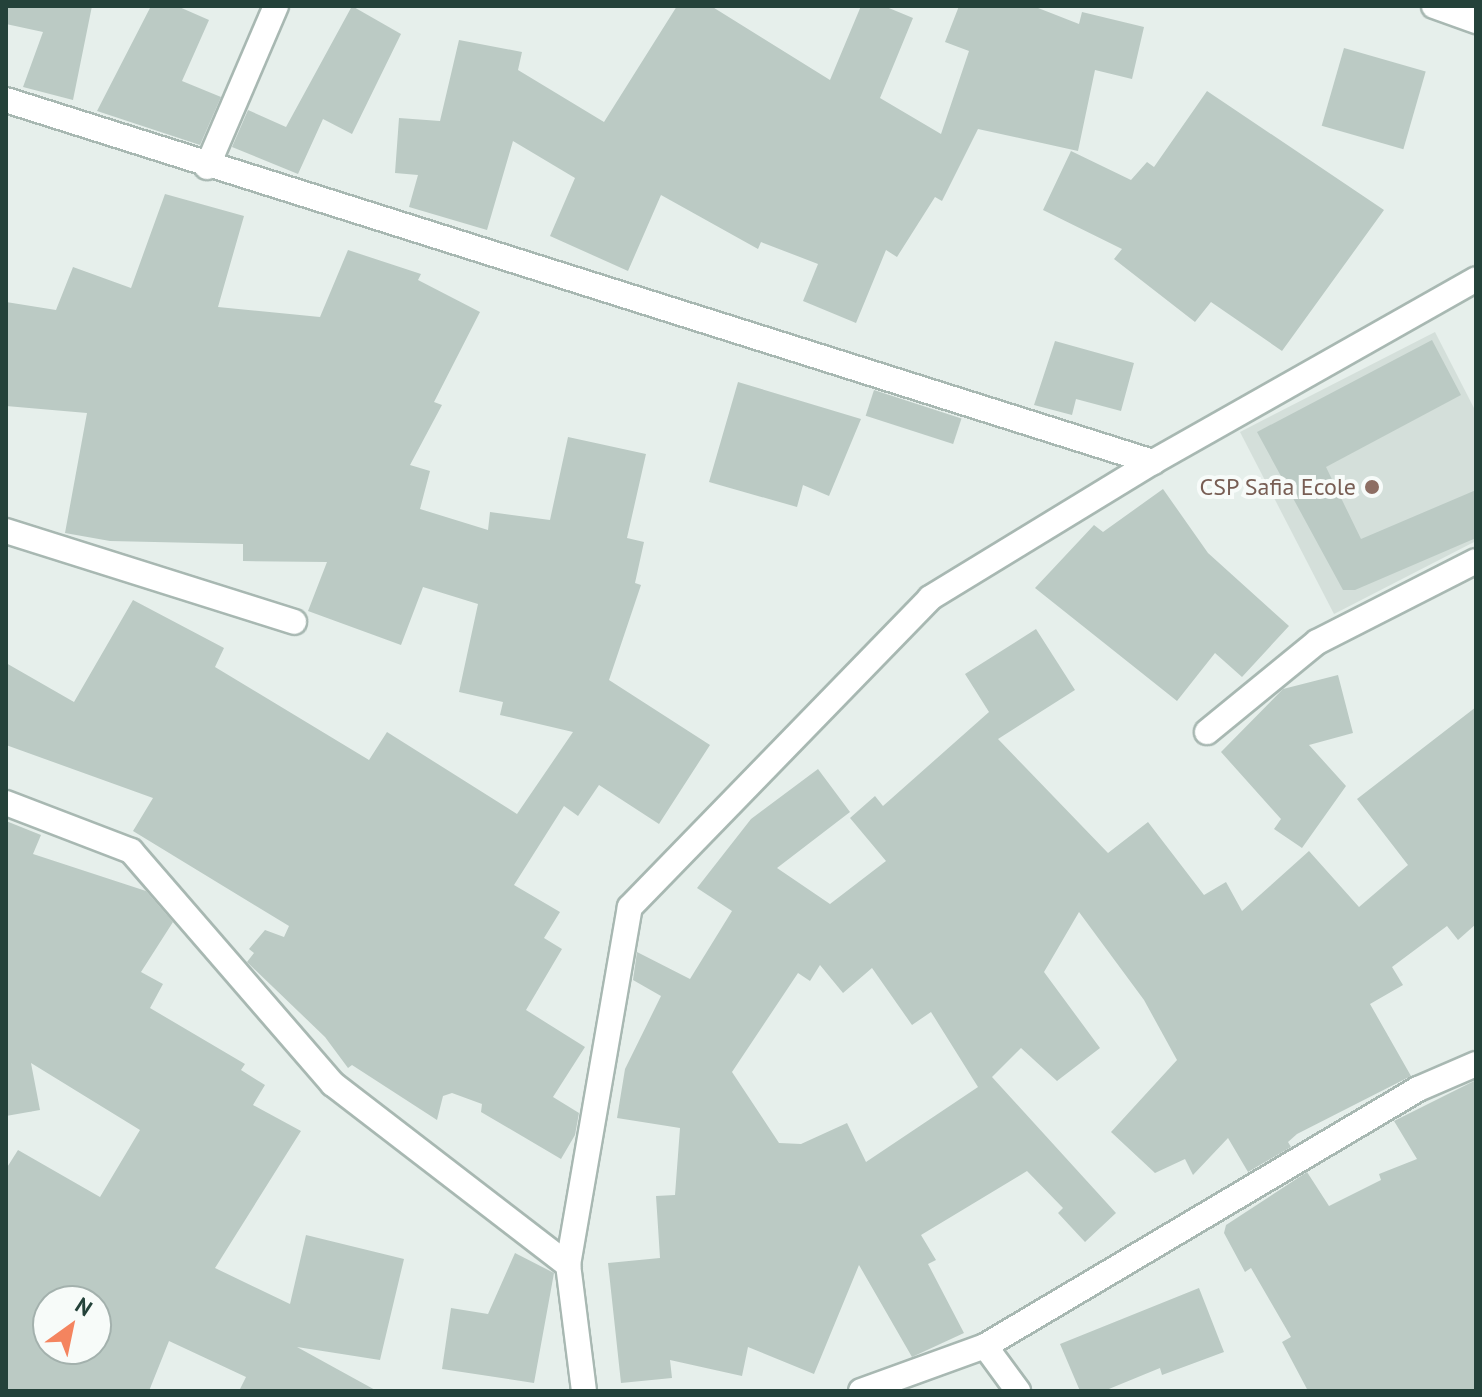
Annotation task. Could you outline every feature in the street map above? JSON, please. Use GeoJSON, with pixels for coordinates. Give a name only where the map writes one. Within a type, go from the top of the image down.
{"type":"FeatureCollection","features":[{"type":"Feature","properties":{"kind":"street"},"geometry":{"type":"LineString","coordinates":[[207,167],[276,6]]}},
{"type":"Feature","properties":{"kind":"street"},"geometry":{"type":"LineString","coordinates":[[1434,6],[1476,21]]}},
{"type":"Feature","properties":{"kind":"street"},"geometry":{"type":"LineString","coordinates":[[6,100],[207,167],[1153,462]]}},
{"type":"Feature","properties":{"kind":"street"},"geometry":{"type":"LineString","coordinates":[[584,1391],[568,1265],[630,907],[930,598],[1153,462],[1476,279]]}},
{"type":"Feature","properties":{"kind":"street"},"geometry":{"type":"LineString","coordinates":[[6,531],[294,622]]}},
{"type":"Feature","properties":{"kind":"street"},"geometry":{"type":"LineString","coordinates":[[1207,732],[1317,642],[1476,561]]}},
{"type":"Feature","properties":{"kind":"street"},"geometry":{"type":"LineString","coordinates":[[6,803],[131,851],[333,1084],[568,1265]]}},
{"type":"Feature","properties":{"kind":"street"},"geometry":{"type":"LineString","coordinates":[[861,1391],[985,1346],[1418,1089],[1476,1064]]}},
{"type":"Feature","properties":{"kind":"street"},"geometry":{"type":"LineString","coordinates":[[985,1346],[1018,1391]]}},
{"type":"Feature","properties":{"kind":"shaded area","name":"CSP Safia Ecole"},"geometry":{"type":"Polygon","coordinates":[[[1435,332],[1476,412],[1476,541],[1334,614],[1240,432],[1435,332]]]}},
{"type":"Feature","properties":{"kind":"building"},"geometry":{"type":"Polygon","coordinates":[[[6,6],[92,6],[73,100],[23,87],[43,32],[6,24],[6,6]]]}},
{"type":"Feature","properties":{"kind":"building"},"geometry":{"type":"Polygon","coordinates":[[[151,6],[177,6],[209,20],[182,81],[221,97],[200,145],[97,111],[151,6]]]}},
{"type":"Feature","properties":{"kind":"building"},"geometry":{"type":"Polygon","coordinates":[[[352,6],[401,34],[352,134],[323,119],[298,174],[232,147],[248,110],[286,127],[352,6]]]}},
{"type":"Feature","properties":{"kind":"building"},"geometry":{"type":"Polygon","coordinates":[[[677,6],[711,6],[830,80],[861,6],[884,6],[913,18],[880,98],[941,134],[969,51],[945,42],[959,6],[1033,6],[1079,24],[1082,12],[1144,27],[1132,79],[1095,70],[1078,151],[978,129],[942,201],[935,197],[897,257],[886,250],[856,323],[803,301],[818,264],[761,242],[758,249],[661,195],[628,271],[550,236],[575,178],[513,141],[487,230],[409,207],[418,175],[395,173],[399,118],[440,121],[459,40],[522,52],[518,70],[604,122],[677,6]]]}},
{"type":"Feature","properties":{"kind":"building"},"geometry":{"type":"Polygon","coordinates":[[[1344,48],[1426,71],[1403,149],[1322,126],[1344,48]]]}},
{"type":"Feature","properties":{"kind":"building"},"geometry":{"type":"Polygon","coordinates":[[[1207,91],[1384,210],[1282,351],[1211,302],[1195,322],[1114,259],[1122,249],[1043,210],[1071,151],[1131,180],[1147,162],[1154,167],[1207,91]]]}},
{"type":"Feature","properties":{"kind":"building"},"geometry":{"type":"Polygon","coordinates":[[[165,194],[244,216],[218,307],[320,317],[348,250],[421,274],[418,280],[480,312],[434,402],[442,405],[410,465],[430,471],[420,509],[488,530],[490,512],[550,520],[568,437],[646,454],[627,538],[644,542],[635,583],[641,585],[609,680],[710,745],[659,824],[599,785],[578,816],[564,806],[514,885],[560,912],[544,938],[562,949],[526,1010],[585,1047],[553,1097],[579,1113],[575,1135],[561,1159],[481,1112],[482,1104],[452,1093],[443,1096],[437,1120],[352,1065],[348,1068],[325,1037],[247,962],[254,953],[249,949],[265,930],[284,937],[289,926],[133,831],[153,798],[6,745],[6,663],[74,702],[133,600],[224,648],[215,667],[369,760],[387,732],[517,814],[573,732],[500,715],[503,702],[459,692],[478,604],[423,587],[401,645],[308,611],[327,562],[243,561],[243,544],[110,541],[65,533],[87,413],[6,406],[6,302],[56,310],[73,267],[131,288],[165,194]]]}},
{"type":"Feature","properties":{"kind":"building"},"geometry":{"type":"Polygon","coordinates":[[[1432,340],[1461,395],[1326,467],[1361,539],[1476,490],[1476,538],[1355,590],[1343,590],[1257,432],[1432,340]]]}},
{"type":"Feature","properties":{"kind":"building"},"geometry":{"type":"Polygon","coordinates":[[[1055,341],[1134,363],[1121,411],[1076,399],[1072,415],[1034,405],[1055,341]]]}},
{"type":"Feature","properties":{"kind":"building"},"geometry":{"type":"Polygon","coordinates":[[[738,382],[861,419],[829,496],[803,485],[797,507],[709,482],[738,382]]]}},
{"type":"Feature","properties":{"kind":"building"},"geometry":{"type":"Polygon","coordinates":[[[874,390],[961,418],[953,444],[866,416],[874,390]]]}},
{"type":"Feature","properties":{"kind":"building"},"geometry":{"type":"Polygon","coordinates":[[[1163,489],[1208,553],[1289,626],[1242,677],[1215,653],[1177,701],[1035,588],[1094,525],[1103,532],[1163,489]]]}},
{"type":"Feature","properties":{"kind":"building"},"geometry":{"type":"Polygon","coordinates":[[[1036,629],[1075,690],[998,739],[1108,853],[1148,822],[1204,895],[1226,882],[1242,911],[1309,851],[1359,907],[1408,865],[1357,799],[1476,707],[1476,924],[1458,940],[1447,926],[1392,967],[1403,985],[1370,1004],[1411,1076],[1297,1134],[1288,1142],[1291,1147],[1248,1172],[1228,1138],[1193,1175],[1185,1159],[1155,1173],[1111,1132],[1177,1060],[1144,1000],[1079,912],[1044,972],[1100,1048],[1057,1081],[1021,1048],[992,1077],[1116,1213],[1085,1242],[1058,1213],[1063,1208],[1027,1171],[921,1235],[936,1260],[928,1264],[964,1333],[912,1357],[859,1265],[814,1374],[748,1347],[742,1376],[670,1360],[672,1378],[621,1383],[608,1263],[660,1258],[656,1196],[675,1195],[680,1128],[617,1118],[625,1069],[661,996],[633,980],[637,952],[690,979],[732,911],[697,888],[751,819],[818,769],[850,812],[777,868],[830,904],[886,861],[850,818],[875,796],[883,806],[989,712],[965,674],[1036,629]],[[820,965],[810,981],[798,973],[732,1072],[779,1143],[801,1144],[847,1123],[866,1162],[978,1087],[931,1012],[912,1025],[872,968],[843,993],[820,965]]]}},
{"type":"Feature","properties":{"kind":"building"},"geometry":{"type":"Polygon","coordinates":[[[1338,675],[1353,733],[1309,745],[1346,786],[1302,848],[1274,829],[1281,819],[1221,752],[1283,689],[1338,675]]]}},
{"type":"Feature","properties":{"kind":"building"},"geometry":{"type":"Polygon","coordinates":[[[6,821],[41,835],[33,854],[146,891],[173,922],[141,972],[163,984],[150,1008],[245,1064],[241,1070],[265,1085],[253,1105],[301,1131],[215,1268],[290,1304],[306,1235],[404,1259],[380,1360],[297,1347],[377,1391],[239,1391],[246,1377],[169,1341],[149,1391],[6,1391],[6,1169],[18,1150],[100,1197],[140,1130],[31,1063],[40,1110],[6,1116],[6,821]]]}},
{"type":"Feature","properties":{"kind":"building"},"geometry":{"type":"Polygon","coordinates":[[[1476,1080],[1476,1391],[1308,1391],[1282,1342],[1291,1337],[1251,1268],[1245,1272],[1224,1233],[1226,1225],[1307,1172],[1329,1206],[1381,1180],[1379,1174],[1417,1159],[1394,1121],[1476,1080]]]}},
{"type":"Feature","properties":{"kind":"building"},"geometry":{"type":"Polygon","coordinates":[[[515,1253],[554,1273],[534,1383],[442,1369],[451,1308],[488,1314],[515,1253]]]}},
{"type":"Feature","properties":{"kind":"building"},"geometry":{"type":"Polygon","coordinates":[[[1199,1288],[1224,1352],[1162,1375],[1160,1368],[1104,1391],[1080,1391],[1060,1344],[1199,1288]]]}},
{"type":"Feature","properties":{"kind":"place","name":"CSP Safia Ecole"},"geometry":{"type":"Point","coordinates":[1372,487]}}]}
